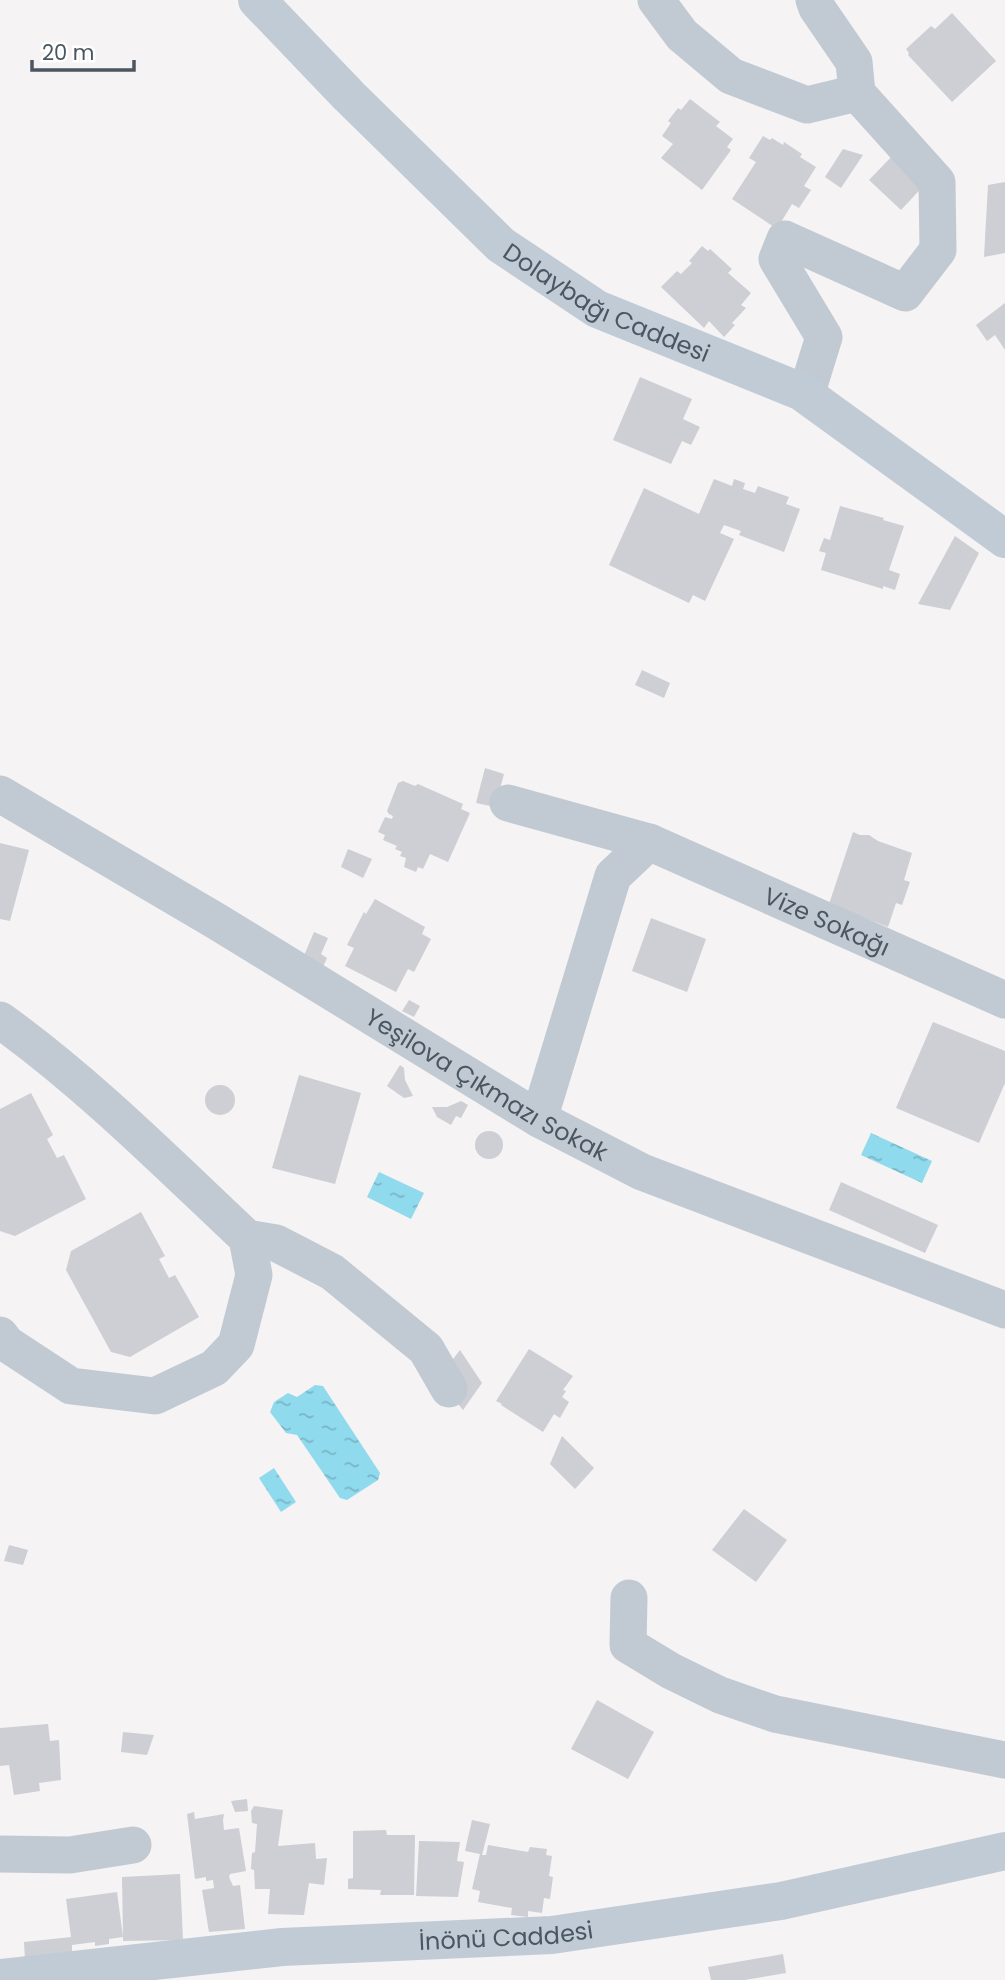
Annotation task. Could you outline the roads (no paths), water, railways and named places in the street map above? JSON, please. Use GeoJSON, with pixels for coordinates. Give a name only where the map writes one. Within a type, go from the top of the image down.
{"type":"FeatureCollection","features":[{"type":"Feature","properties":{"kind":"street","name":"Dolaybağı Caddesi"},"geometry":{"type":"LineString","coordinates":[[257,0],[349,96],[501,245],[597,309],[802,392],[1005,539]]}},
{"type":"Feature","properties":{"kind":"street"},"geometry":{"type":"LineString","coordinates":[[656,0],[682,35],[731,76],[807,105],[857,93]]}},
{"type":"Feature","properties":{"kind":"street"},"geometry":{"type":"LineString","coordinates":[[806,395],[824,337],[777,259],[785,239],[905,293],[938,250],[937,182],[857,93],[854,62],[814,0]]}},
{"type":"Feature","properties":{"kind":"street","name":"Yeşilova Çıkmazı Sokak"},"geometry":{"type":"LineString","coordinates":[[0,794],[216,921],[539,1119],[642,1172],[1005,1310]]}},
{"type":"Feature","properties":{"kind":"street","name":"Vize Sokağı"},"geometry":{"type":"LineString","coordinates":[[508,803],[649,842],[1005,1000]]}},
{"type":"Feature","properties":{"kind":"street"},"geometry":{"type":"LineString","coordinates":[[539,1119],[613,876],[649,842]]}},
{"type":"Feature","properties":{"kind":"street"},"geometry":{"type":"LineString","coordinates":[[0,1020],[23,1036],[110,1110],[247,1238],[276,1243],[331,1272],[426,1349],[449,1389]]}},
{"type":"Feature","properties":{"kind":"street"},"geometry":{"type":"LineString","coordinates":[[0,1335],[7,1344],[71,1386],[155,1396],[214,1368],[236,1345],[254,1275],[247,1238]]}},
{"type":"Feature","properties":{"kind":"street"},"geometry":{"type":"LineString","coordinates":[[629,1598],[628,1645],[671,1671],[720,1695],[775,1714],[1005,1760]]}},
{"type":"Feature","properties":{"kind":"street"},"geometry":{"type":"LineString","coordinates":[[0,1854],[70,1855],[133,1845]]}},
{"type":"Feature","properties":{"kind":"street","name":"İnönü Caddesi"},"geometry":{"type":"LineString","coordinates":[[0,1978],[282,1947],[552,1935],[781,1901],[1005,1852]]}},
{"type":"Feature","properties":{"kind":"water"},"geometry":{"type":"Polygon","coordinates":[[[871,1133],[932,1161],[922,1183],[861,1155],[871,1133]]]}},
{"type":"Feature","properties":{"kind":"water"},"geometry":{"type":"Polygon","coordinates":[[[379,1172],[424,1193],[411,1219],[367,1197],[379,1172]]]}},
{"type":"Feature","properties":{"kind":"water"},"geometry":{"type":"Polygon","coordinates":[[[315,1385],[323,1386],[380,1473],[378,1480],[347,1500],[340,1498],[297,1435],[286,1433],[270,1412],[274,1402],[288,1393],[297,1397],[315,1385]]]}},
{"type":"Feature","properties":{"kind":"water"},"geometry":{"type":"Polygon","coordinates":[[[274,1468],[296,1502],[281,1512],[259,1478],[274,1468]]]}}]}
